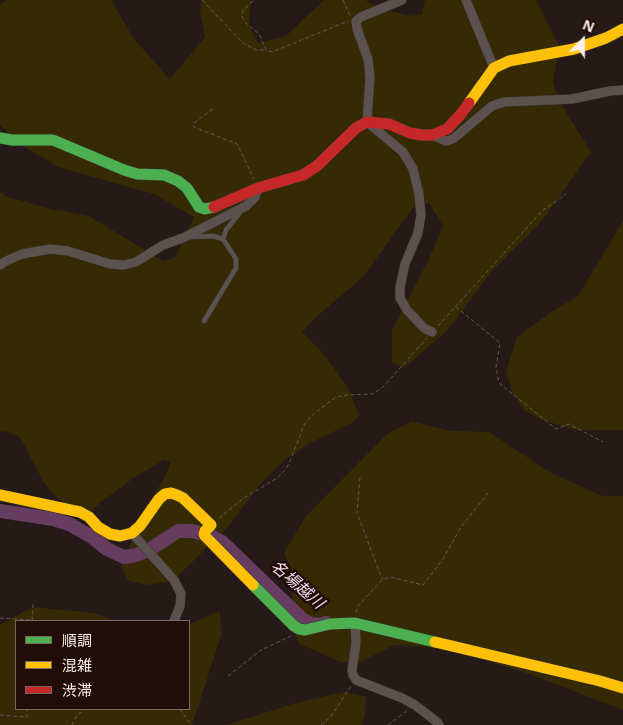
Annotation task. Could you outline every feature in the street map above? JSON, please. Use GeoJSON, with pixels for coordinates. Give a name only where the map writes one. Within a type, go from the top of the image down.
{"type":"FeatureCollection","features":[{"type":"Feature","properties":{"kind":"street"},"geometry":{"type":"LineString","coordinates":[[367,122],[370,77],[368,59],[356,21],[361,17],[402,0]]}},
{"type":"Feature","properties":{"kind":"street"},"geometry":{"type":"LineString","coordinates":[[466,0],[494,68]]}},
{"type":"Feature","properties":{"kind":"street"},"geometry":{"type":"LineString","coordinates":[[0,138],[12,140],[53,140],[124,170],[137,174],[164,175],[178,180],[187,188],[199,207],[205,209],[218,206],[258,188],[302,174],[317,166],[356,128],[367,122],[389,124],[410,133],[422,135],[432,135],[446,129],[461,114],[494,68],[509,62],[574,49],[606,38],[623,29]]}},
{"type":"Feature","properties":{"kind":"street"},"geometry":{"type":"LineString","coordinates":[[432,135],[446,141],[453,139],[492,106],[504,102],[572,99],[623,90]]}},
{"type":"Feature","properties":{"kind":"street"},"geometry":{"type":"LineString","coordinates":[[367,122],[403,152],[413,169],[419,194],[421,215],[418,233],[405,264],[400,287],[400,298],[407,310],[424,328],[432,332]]}},
{"type":"Feature","properties":{"kind":"street"},"geometry":{"type":"LineString","coordinates":[[0,265],[22,254],[50,249],[68,251],[110,264],[124,265],[136,262],[163,245],[183,238],[246,206],[254,197],[258,188]]}},
{"type":"Feature","properties":{"kind":"street"},"geometry":{"type":"LineString","coordinates":[[0,495],[80,512],[89,517],[98,527],[110,534],[120,536],[132,533],[140,526],[158,499],[164,494],[178,494],[208,528],[204,536],[299,629],[305,630],[355,619],[623,688]]}},
{"type":"Feature","properties":{"kind":"street"},"geometry":{"type":"LineString","coordinates":[[132,533],[174,580],[182,594],[174,620]]}},
{"type":"Feature","properties":{"kind":"street"},"geometry":{"type":"LineString","coordinates":[[355,619],[356,643],[352,670],[356,680],[415,705],[439,725]]}},
{"type":"Feature","properties":{"kind":"lane"},"geometry":{"type":"LineString","coordinates":[[223,239],[226,230],[246,206]]}},
{"type":"Feature","properties":{"kind":"lane"},"geometry":{"type":"LineString","coordinates":[[183,238],[212,236],[223,239],[236,259],[236,268],[204,321]]}},
{"type":"Feature","properties":{"kind":"path"},"geometry":{"type":"LineString","coordinates":[[202,0],[243,42],[256,50],[272,52],[349,21],[356,21]]}},
{"type":"Feature","properties":{"kind":"path"},"geometry":{"type":"LineString","coordinates":[[343,0],[350,16],[356,21]]}},
{"type":"Feature","properties":{"kind":"path"},"geometry":{"type":"LineString","coordinates":[[253,1],[243,10],[242,16],[246,23],[259,34],[266,50]]}},
{"type":"Feature","properties":{"kind":"path"},"geometry":{"type":"LineString","coordinates":[[213,109],[194,123],[194,127],[236,144],[258,188]]}},
{"type":"Feature","properties":{"kind":"path"},"geometry":{"type":"LineString","coordinates":[[208,528],[244,498],[277,478],[286,469],[304,425],[312,416],[336,397],[372,394],[382,388],[542,211],[566,194]]}},
{"type":"Feature","properties":{"kind":"path"},"geometry":{"type":"LineString","coordinates":[[456,306],[500,343],[496,367],[499,383],[556,429],[568,424],[604,442]]}},
{"type":"Feature","properties":{"kind":"path"},"geometry":{"type":"LineString","coordinates":[[360,478],[357,513],[382,580]]}},
{"type":"Feature","properties":{"kind":"path"},"geometry":{"type":"LineString","coordinates":[[355,619],[358,606],[382,580],[390,576],[423,584],[443,559],[461,527],[488,494]]}},
{"type":"Feature","properties":{"kind":"path"},"geometry":{"type":"LineString","coordinates":[[0,618],[32,620],[33,604]]}},
{"type":"Feature","properties":{"kind":"path"},"geometry":{"type":"LineString","coordinates":[[228,676],[261,650],[293,636],[299,629]]}},
{"type":"Feature","properties":{"kind":"path"},"geometry":{"type":"LineString","coordinates":[[321,725],[332,715],[356,680]]}},
{"type":"Feature","properties":{"kind":"path"},"geometry":{"type":"LineString","coordinates":[[388,725],[415,705]]}},
{"type":"Feature","properties":{"kind":"path"},"geometry":{"type":"LineString","coordinates":[[0,716],[27,717],[27,710]]}},
{"type":"Feature","properties":{"kind":"path"},"geometry":{"type":"LineString","coordinates":[[72,725],[77,715],[84,710]]}},
{"type":"Feature","properties":{"kind":"path"},"geometry":{"type":"LineString","coordinates":[[181,710],[191,725]]}},
{"type":"Feature","properties":{"kind":"shaded area"},"geometry":{"type":"Polygon","coordinates":[[[7,0],[111,0],[134,39],[170,79],[205,37],[200,13],[202,0],[251,0],[249,26],[258,43],[286,36],[324,0],[365,0],[383,9],[409,16],[422,14],[425,0],[536,0],[559,46],[553,83],[563,107],[591,152],[542,221],[491,272],[447,331],[404,368],[392,363],[392,330],[428,261],[443,226],[429,203],[413,208],[363,277],[315,318],[302,332],[322,352],[347,386],[359,414],[354,422],[310,443],[283,461],[256,489],[229,526],[173,581],[146,585],[127,580],[121,566],[142,518],[171,462],[164,460],[139,474],[90,512],[71,509],[52,493],[43,481],[20,437],[0,431],[0,192],[5,196],[51,209],[89,216],[163,261],[175,258],[194,217],[154,194],[58,167],[20,144],[0,125],[0,4],[7,0]]]}},
{"type":"Feature","properties":{"kind":"shaded area"},"geometry":{"type":"Polygon","coordinates":[[[623,221],[623,430],[576,430],[542,420],[524,410],[513,394],[506,371],[517,337],[554,310],[578,296],[623,221]]]}},
{"type":"Feature","properties":{"kind":"shaded area"},"geometry":{"type":"Polygon","coordinates":[[[412,421],[451,431],[489,432],[553,474],[603,496],[623,496],[623,710],[532,675],[465,654],[425,647],[394,645],[359,663],[340,662],[298,643],[294,629],[291,572],[284,553],[306,516],[387,434],[412,421]]]}},
{"type":"Feature","properties":{"kind":"shaded area"},"geometry":{"type":"Polygon","coordinates":[[[32,607],[94,613],[112,620],[15,620],[15,710],[190,710],[190,624],[220,611],[222,633],[192,725],[0,725],[0,625],[32,607]]]}},
{"type":"Feature","properties":{"kind":"shaded area"},"geometry":{"type":"Polygon","coordinates":[[[345,692],[366,697],[362,725],[226,725],[299,702],[345,692]]]}},
{"type":"Feature","properties":{"kind":"waterway","name":"名場越川"},"geometry":{"type":"LineString","coordinates":[[0,511],[53,519],[69,524],[92,537],[107,549],[124,557],[149,550],[178,531],[192,531],[208,535],[222,542],[303,620],[311,624],[320,625],[326,623]]}},
{"type":"Feature","properties":{"kind":"traffic: fast"},"geometry":{"type":"LineString","coordinates":[[0,138],[12,140],[53,140],[124,170],[137,174],[164,175],[178,181],[187,188],[199,207],[205,209],[214,207]]}},
{"type":"Feature","properties":{"kind":"traffic: fast"},"geometry":{"type":"LineString","coordinates":[[253,585],[299,629],[305,630],[330,624],[355,623],[435,642]]}},
{"type":"Feature","properties":{"kind":"traffic: slow"},"geometry":{"type":"LineString","coordinates":[[469,103],[494,68],[509,61],[574,49],[606,38],[623,29]]}},
{"type":"Feature","properties":{"kind":"traffic: slow"},"geometry":{"type":"LineString","coordinates":[[0,495],[80,512],[89,517],[98,527],[110,534],[120,536],[132,533],[140,526],[159,499],[165,494],[177,495],[183,498],[211,525],[205,531],[205,536],[253,585]]}},
{"type":"Feature","properties":{"kind":"traffic: slow"},"geometry":{"type":"LineString","coordinates":[[435,642],[623,688]]}},
{"type":"Feature","properties":{"kind":"traffic: jam"},"geometry":{"type":"LineString","coordinates":[[214,207],[258,188],[303,175],[317,166],[356,128],[367,122],[389,124],[410,133],[432,135],[447,129],[469,103]]}}]}
